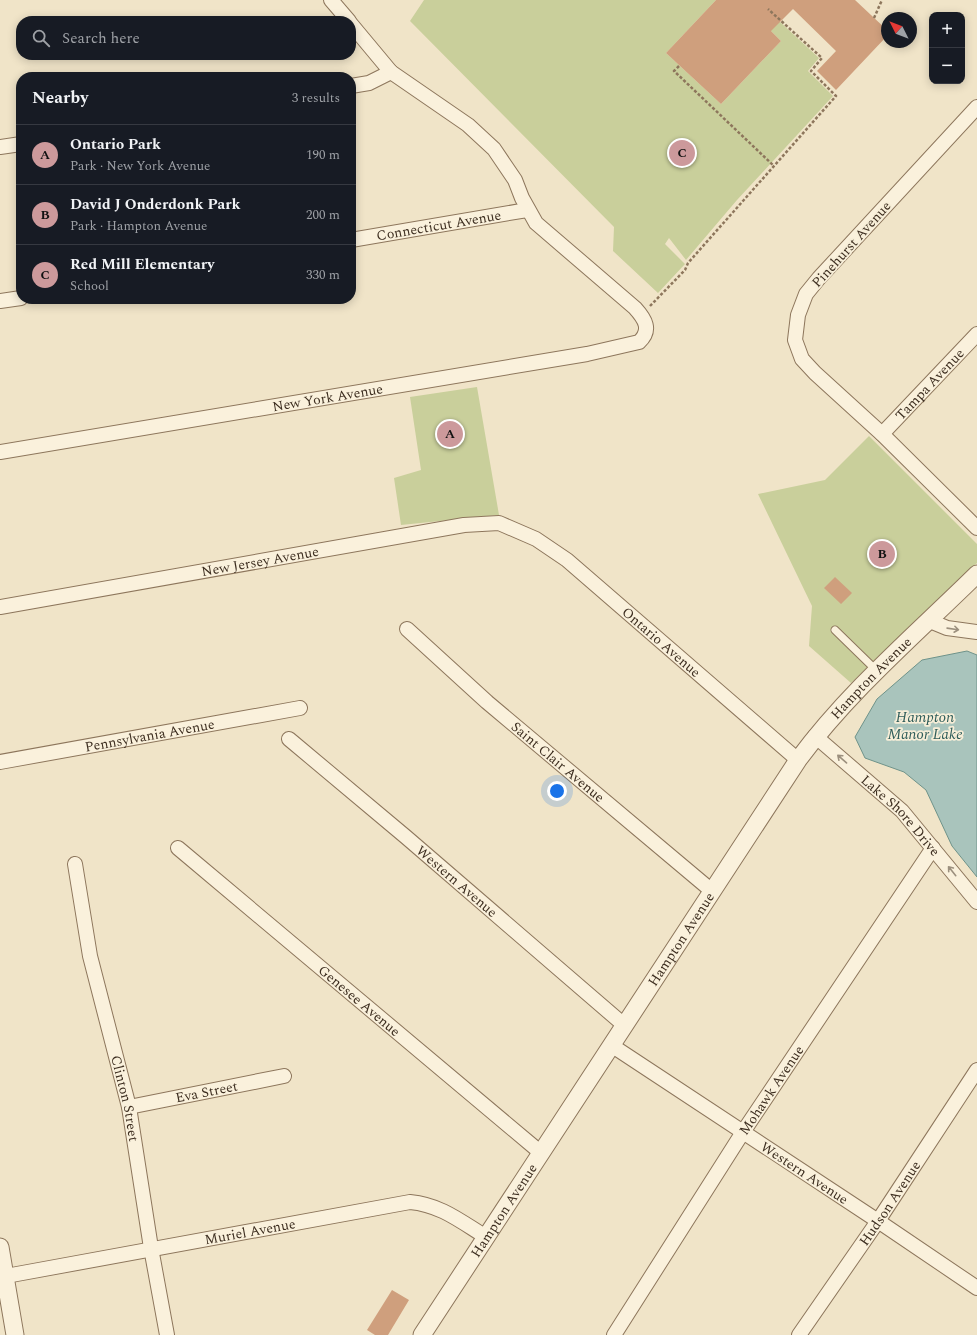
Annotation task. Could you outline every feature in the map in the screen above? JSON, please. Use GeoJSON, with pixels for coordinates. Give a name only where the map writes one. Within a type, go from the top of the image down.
{"type":"FeatureCollection","features":[{"type":"Feature","properties":{"kind":"street"},"geometry":{"type":"LineString","coordinates":[[331,0],[345,16]]}},
{"type":"Feature","properties":{"kind":"street"},"geometry":{"type":"LineString","coordinates":[[356,30],[391,72],[468,125],[494,149],[515,180],[527,210],[536,223],[640,314]]}},
{"type":"Feature","properties":{"kind":"street"},"geometry":{"type":"LineString","coordinates":[[356,85],[369,83],[391,72]]}},
{"type":"Feature","properties":{"kind":"street","name":"Pinehurst Avenue"},"geometry":{"type":"LineString","coordinates":[[977,108],[818,278],[806,294],[798,315],[795,340],[802,359],[815,373],[882,434],[977,528]]}},
{"type":"Feature","properties":{"kind":"street"},"geometry":{"type":"LineString","coordinates":[[0,147],[16,145]]}},
{"type":"Feature","properties":{"kind":"street","name":"Connecticut Avenue"},"geometry":{"type":"LineString","coordinates":[[356,239],[527,210]]}},
{"type":"Feature","properties":{"kind":"street"},"geometry":{"type":"LineString","coordinates":[[0,301],[16,299]]}},
{"type":"Feature","properties":{"kind":"street","name":"New York Avenue"},"geometry":{"type":"LineString","coordinates":[[0,452],[587,354],[639,342],[644,337],[648,329],[644,318],[640,314]]}},
{"type":"Feature","properties":{"kind":"street","name":"Tampa Avenue"},"geometry":{"type":"LineString","coordinates":[[882,434],[977,334]]}},
{"type":"Feature","properties":{"kind":"street","name":"New Jersey Avenue"},"geometry":{"type":"LineString","coordinates":[[0,607],[464,525],[499,523],[519,530]]}},
{"type":"Feature","properties":{"kind":"street","name":"Ontario Avenue"},"geometry":{"type":"LineString","coordinates":[[519,530],[536,539],[567,560],[798,760]]}},
{"type":"Feature","properties":{"kind":"street","name":"Hampton Avenue"},"geometry":{"type":"LineString","coordinates":[[422,1335],[540,1152],[798,760],[816,736],[876,670],[930,621],[977,574]]}},
{"type":"Feature","properties":{"kind":"street"},"geometry":{"type":"LineString","coordinates":[[930,621],[947,628],[977,632]]}},
{"type":"Feature","properties":{"kind":"street","name":"Saint Clair Avenue"},"geometry":{"type":"LineString","coordinates":[[408,629],[487,702],[712,891]]}},
{"type":"Feature","properties":{"kind":"street","name":"Pennsylvania Avenue"},"geometry":{"type":"LineString","coordinates":[[0,762],[300,708]]}},
{"type":"Feature","properties":{"kind":"street","name":"Lake Shore Drive"},"geometry":{"type":"LineString","coordinates":[[816,736],[902,811],[977,902]]}},
{"type":"Feature","properties":{"kind":"street","name":"Western Avenue"},"geometry":{"type":"LineString","coordinates":[[289,739],[406,837],[624,1025]]}},
{"type":"Feature","properties":{"kind":"street","name":"Genesee Avenue"},"geometry":{"type":"LineString","coordinates":[[178,848],[540,1152]]}},
{"type":"Feature","properties":{"kind":"street","name":"Mohawk Avenue"},"geometry":{"type":"LineString","coordinates":[[614,1335],[743,1132],[933,848]]}},
{"type":"Feature","properties":{"kind":"street","name":"Clinton Street"},"geometry":{"type":"LineString","coordinates":[[75,864],[90,956],[129,1107],[151,1248],[167,1335]]}},
{"type":"Feature","properties":{"kind":"street","name":"Western Avenue"},"geometry":{"type":"LineString","coordinates":[[611,1045],[977,1288]]}},
{"type":"Feature","properties":{"kind":"street","name":"Hudson Avenue"},"geometry":{"type":"LineString","coordinates":[[799,1335],[878,1221],[977,1070]]}},
{"type":"Feature","properties":{"kind":"street","name":"Eva Street"},"geometry":{"type":"LineString","coordinates":[[129,1107],[284,1076]]}},
{"type":"Feature","properties":{"kind":"street","name":"Muriel Avenue"},"geometry":{"type":"LineString","coordinates":[[6,1276],[151,1248],[410,1202],[427,1203],[441,1209],[486,1237]]}},
{"type":"Feature","properties":{"kind":"street"},"geometry":{"type":"LineString","coordinates":[[0,1247],[15,1335]]}},
{"type":"Feature","properties":{"kind":"lane"},"geometry":{"type":"LineString","coordinates":[[836,630],[876,670]]}},
{"type":"Feature","properties":{"kind":"path"},"geometry":{"type":"LineString","coordinates":[[874,18],[882,0]]}},
{"type":"Feature","properties":{"kind":"path"},"geometry":{"type":"LineString","coordinates":[[640,314],[661,296],[685,270],[688,263],[836,96],[811,71],[822,58],[768,9]]}},
{"type":"Feature","properties":{"kind":"path"},"geometry":{"type":"LineString","coordinates":[[679,66],[674,71],[774,166]]}},
{"type":"Feature","properties":{"kind":"green space"},"geometry":{"type":"Polygon","coordinates":[[[424,0],[716,0],[666,53],[721,104],[781,41],[770,30],[779,21],[819,58],[808,71],[833,96],[737,200],[686,260],[669,238],[665,244],[685,264],[658,293],[613,251],[614,227],[410,21],[424,0]]]}},
{"type":"Feature","properties":{"kind":"green space"},"geometry":{"type":"Polygon","coordinates":[[[477,387],[499,515],[401,525],[394,478],[421,470],[410,397],[477,387]]]}},
{"type":"Feature","properties":{"kind":"green space"},"geometry":{"type":"Polygon","coordinates":[[[869,436],[977,544],[977,563],[851,683],[809,646],[812,606],[758,494],[825,480],[869,436]]]}},
{"type":"Feature","properties":{"kind":"water","name":"Hampton Manor Lake"},"geometry":{"type":"Polygon","coordinates":[[[967,651],[977,655],[977,877],[952,846],[926,790],[904,772],[865,758],[855,737],[877,699],[922,660],[967,651]]]}},
{"type":"Feature","properties":{"kind":"building"},"geometry":{"type":"Polygon","coordinates":[[[716,0],[855,0],[881,24],[881,42],[836,90],[817,71],[836,51],[793,9],[771,31],[781,41],[721,104],[666,53],[716,0]]]}},
{"type":"Feature","properties":{"kind":"building"},"geometry":{"type":"Polygon","coordinates":[[[835,577],[852,593],[841,604],[824,588],[835,577]]]}},
{"type":"Feature","properties":{"kind":"building"},"geometry":{"type":"Polygon","coordinates":[[[392,1290],[409,1300],[388,1335],[375,1335],[367,1330],[392,1290]]]}},
{"type":"Feature","properties":{"kind":"place","name":"Red Mill Elementary"},"geometry":{"type":"Point","coordinates":[682,153]}},
{"type":"Feature","properties":{"kind":"place","name":"Ontario Park"},"geometry":{"type":"Point","coordinates":[450,434]}},
{"type":"Feature","properties":{"kind":"place","name":"David J Onderdonk Park"},"geometry":{"type":"Point","coordinates":[882,554]}}]}
